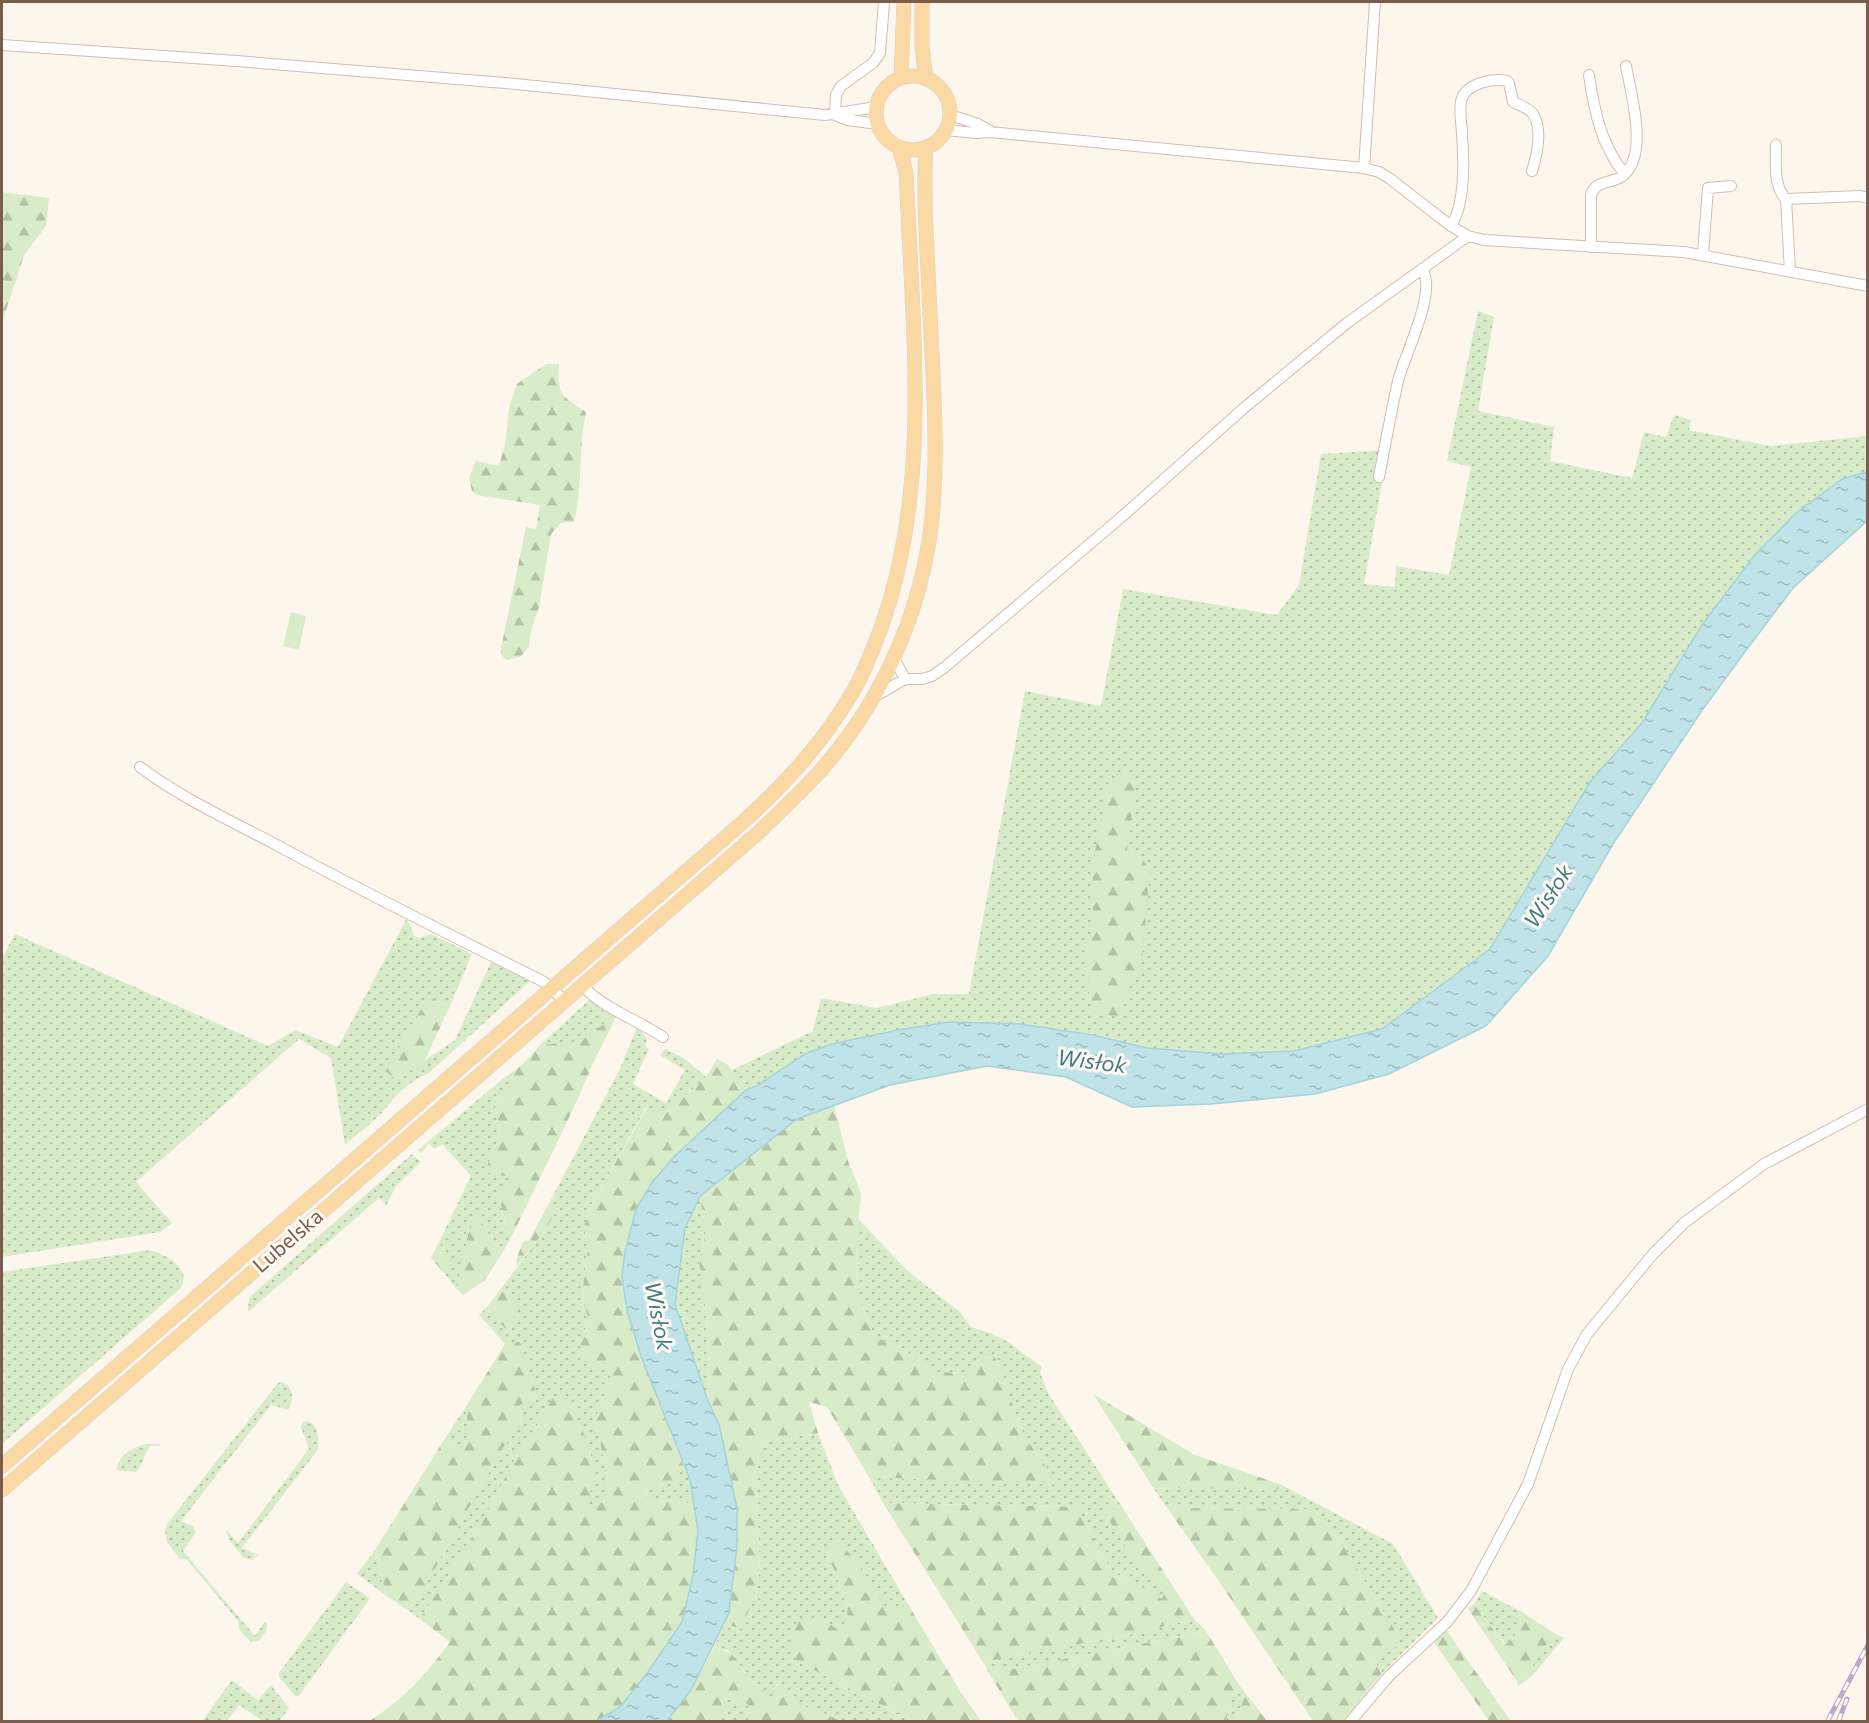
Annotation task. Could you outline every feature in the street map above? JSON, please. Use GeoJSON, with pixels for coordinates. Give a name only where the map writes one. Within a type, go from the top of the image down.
{"type":"FeatureCollection","features":[{"type":"Feature","properties":{"kind":"main road"},"geometry":{"type":"LineString","coordinates":[[901,78],[904,2]]}},
{"type":"Feature","properties":{"kind":"main road"},"geometry":{"type":"LineString","coordinates":[[922,2],[926,79]]}},
{"type":"Feature","properties":{"kind":"main road"},"geometry":{"type":"LineString","coordinates":[[909,76],[926,79],[936,84],[944,93],[949,104],[950,115],[946,130],[934,143],[926,147],[908,149],[899,147],[882,134],[876,107],[885,89],[901,78],[909,76]]}},
{"type":"Feature","properties":{"kind":"main road","name":"Lubelska"},"geometry":{"type":"LineString","coordinates":[[2,1466],[362,1155],[753,812],[783,784],[816,745],[850,697],[873,650],[891,600],[906,525],[913,461],[915,388],[907,191],[906,172],[899,147]]}},
{"type":"Feature","properties":{"kind":"main road","name":"Lubelska"},"geometry":{"type":"LineString","coordinates":[[2,1490],[797,796],[843,744],[874,697],[894,658],[918,591],[930,528],[933,495],[934,408],[925,200],[926,147]]}},
{"type":"Feature","properties":{"kind":"main road"},"geometry":{"type":"LineString","coordinates":[[906,525],[916,515],[922,516],[930,528]]}},
{"type":"Feature","properties":{"kind":"street"},"geometry":{"type":"LineString","coordinates":[[835,115],[836,95],[841,86],[873,63],[880,53],[884,2]]}},
{"type":"Feature","properties":{"kind":"street"},"geometry":{"type":"LineString","coordinates":[[1364,168],[1375,2]]}},
{"type":"Feature","properties":{"kind":"street"},"geometry":{"type":"LineString","coordinates":[[2,45],[493,82],[835,115],[876,107]]}},
{"type":"Feature","properties":{"kind":"street"},"geometry":{"type":"LineString","coordinates":[[1591,247],[1593,189],[1598,184],[1621,177],[1635,156],[1635,120],[1626,66]]}},
{"type":"Feature","properties":{"kind":"street"},"geometry":{"type":"LineString","coordinates":[[1589,75],[1600,130],[1616,164],[1624,174]]}},
{"type":"Feature","properties":{"kind":"street"},"geometry":{"type":"LineString","coordinates":[[1451,226],[1456,217],[1463,166],[1462,99],[1470,87],[1479,83],[1507,81],[1513,102],[1534,115],[1538,140],[1532,171]]}},
{"type":"Feature","properties":{"kind":"street"},"geometry":{"type":"LineString","coordinates":[[835,115],[847,120],[878,124]]}},
{"type":"Feature","properties":{"kind":"street"},"geometry":{"type":"LineString","coordinates":[[950,115],[978,124],[990,132]]}},
{"type":"Feature","properties":{"kind":"street"},"geometry":{"type":"LineString","coordinates":[[946,130],[990,132],[1364,168],[1379,172],[1389,178],[1451,226],[1468,236],[1507,243],[1703,254],[1868,286]]}},
{"type":"Feature","properties":{"kind":"street"},"geometry":{"type":"LineString","coordinates":[[1776,145],[1778,180],[1781,194],[1786,199],[1790,271]]}},
{"type":"Feature","properties":{"kind":"street"},"geometry":{"type":"LineString","coordinates":[[1703,254],[1708,188],[1731,186]]}},
{"type":"Feature","properties":{"kind":"street"},"geometry":{"type":"LineString","coordinates":[[1786,199],[1860,196],[1868,198]]}},
{"type":"Feature","properties":{"kind":"street"},"geometry":{"type":"LineString","coordinates":[[874,697],[905,679],[922,679],[932,676],[945,667],[1347,323],[1468,236]]}},
{"type":"Feature","properties":{"kind":"street"},"geometry":{"type":"LineString","coordinates":[[1379,477],[1399,378],[1422,311],[1427,282],[1422,269]]}},
{"type":"Feature","properties":{"kind":"street"},"geometry":{"type":"LineString","coordinates":[[894,658],[905,679]]}},
{"type":"Feature","properties":{"kind":"street"},"geometry":{"type":"LineString","coordinates":[[140,767],[165,785],[295,855],[552,987],[556,994],[574,992],[598,1000],[663,1037]]}},
{"type":"Feature","properties":{"kind":"street"},"geometry":{"type":"LineString","coordinates":[[1350,1722],[1389,1676],[1446,1622],[1471,1591],[1527,1484],[1568,1369],[1587,1334],[1653,1254],[1684,1223],[1764,1164],[1868,1109]]}},
{"type":"Feature","properties":{"kind":"green space"},"geometry":{"type":"Polygon","coordinates":[[[2,192],[49,198],[46,226],[24,255],[2,323],[2,192]]]}},
{"type":"Feature","properties":{"kind":"green space"},"geometry":{"type":"Polygon","coordinates":[[[1478,311],[1494,317],[1478,411],[1554,427],[1550,461],[1632,478],[1644,432],[1666,437],[1674,415],[1691,420],[1689,430],[1770,446],[1867,436],[1867,472],[1842,479],[1702,625],[1642,723],[1590,782],[1490,949],[1382,1029],[1294,1051],[1222,1054],[1147,1048],[1093,1035],[758,1085],[746,1090],[732,1070],[813,1031],[821,998],[877,1008],[933,994],[969,994],[1025,691],[1101,706],[1123,589],[1277,615],[1299,585],[1321,454],[1388,450],[1364,584],[1395,587],[1396,566],[1449,575],[1471,467],[1447,461],[1478,311]]]}},
{"type":"Feature","properties":{"kind":"green space"},"geometry":{"type":"Polygon","coordinates":[[[546,364],[559,364],[559,383],[562,394],[586,412],[577,508],[574,522],[561,523],[551,534],[539,607],[531,631],[529,647],[520,657],[506,660],[500,653],[526,527],[536,529],[540,505],[477,495],[472,491],[469,478],[476,461],[499,466],[506,440],[509,408],[517,384],[546,364]]]}},
{"type":"Feature","properties":{"kind":"green space"},"geometry":{"type":"Polygon","coordinates":[[[291,612],[306,616],[299,650],[283,646],[291,612]]]}},
{"type":"Feature","properties":{"kind":"green space"},"geometry":{"type":"Polygon","coordinates":[[[1120,772],[1130,775],[1136,783],[1127,850],[1141,855],[1150,872],[1141,968],[1129,989],[1118,1017],[1094,1012],[1089,998],[1087,950],[1093,920],[1093,864],[1106,789],[1120,772]]]}},
{"type":"Feature","properties":{"kind":"green space"},"geometry":{"type":"Polygon","coordinates":[[[407,918],[414,936],[419,938],[431,934],[472,954],[450,1006],[428,997],[396,1080],[455,1040],[491,962],[530,981],[429,1073],[404,1088],[376,1118],[345,1145],[331,1058],[299,1039],[136,1182],[172,1223],[160,1232],[2,1257],[2,958],[15,934],[268,1046],[295,1030],[338,1047],[407,918]]]}},
{"type":"Feature","properties":{"kind":"green space"},"geometry":{"type":"Polygon","coordinates":[[[428,997],[450,1006],[424,1062],[396,1080],[386,1071],[428,997]]]}},
{"type":"Feature","properties":{"kind":"green space"},"geometry":{"type":"Polygon","coordinates":[[[589,1000],[603,1008],[604,1024],[574,1047],[539,1046],[589,1000]]]}},
{"type":"Feature","properties":{"kind":"green space"},"geometry":{"type":"Polygon","coordinates":[[[603,1008],[617,1015],[510,1240],[499,1197],[513,1178],[485,1172],[500,1134],[495,1104],[512,1084],[504,1078],[522,1065],[539,1046],[559,1043],[574,1046],[604,1024],[603,1008]]]}},
{"type":"Feature","properties":{"kind":"green space"},"geometry":{"type":"Polygon","coordinates":[[[638,1025],[647,1039],[646,1047],[649,1049],[633,1084],[666,1103],[685,1070],[660,1055],[665,1049],[682,1057],[706,1077],[668,1112],[646,1108],[592,1203],[584,1227],[588,1248],[582,1294],[588,1318],[581,1344],[610,1370],[611,1380],[595,1419],[608,1479],[603,1502],[588,1506],[585,1436],[563,1391],[540,1431],[519,1451],[481,1524],[420,1619],[406,1609],[416,1602],[502,1449],[521,1425],[520,1405],[537,1396],[520,1343],[505,1344],[479,1315],[487,1307],[493,1318],[517,1296],[500,1290],[546,1229],[554,1214],[548,1205],[619,1071],[638,1025]]]}},
{"type":"Feature","properties":{"kind":"green space"},"geometry":{"type":"Polygon","coordinates":[[[717,1059],[728,1065],[746,1090],[675,1156],[622,1277],[627,1310],[641,1356],[683,1465],[677,1481],[645,1489],[646,1501],[693,1503],[698,1531],[693,1575],[682,1622],[648,1672],[620,1707],[596,1721],[368,1722],[413,1686],[450,1642],[420,1619],[481,1524],[519,1451],[540,1431],[536,1427],[552,1399],[564,1391],[585,1436],[595,1467],[588,1506],[603,1502],[608,1478],[595,1419],[611,1380],[609,1370],[587,1364],[581,1344],[588,1318],[582,1294],[588,1248],[584,1227],[592,1203],[647,1108],[668,1112],[706,1077],[717,1059]]]}},
{"type":"Feature","properties":{"kind":"green space"},"geometry":{"type":"Polygon","coordinates":[[[504,1078],[512,1084],[495,1104],[500,1134],[486,1172],[514,1178],[499,1198],[510,1240],[501,1255],[484,1226],[461,1269],[456,1288],[444,1273],[453,1263],[439,1242],[471,1176],[442,1144],[435,1149],[429,1144],[421,1153],[418,1150],[504,1078]]]}},
{"type":"Feature","properties":{"kind":"green space"},"geometry":{"type":"Polygon","coordinates":[[[834,1105],[848,1161],[861,1193],[857,1236],[858,1297],[875,1337],[902,1348],[932,1372],[967,1373],[981,1358],[995,1357],[1024,1436],[1059,1485],[869,1477],[827,1407],[809,1402],[818,1433],[762,1442],[756,1476],[760,1571],[743,1629],[724,1624],[729,1613],[737,1546],[737,1508],[719,1424],[708,1402],[709,1368],[705,1299],[699,1262],[706,1231],[700,1196],[797,1119],[834,1105]]]}},
{"type":"Feature","properties":{"kind":"green space"},"geometry":{"type":"Polygon","coordinates":[[[412,1154],[421,1162],[396,1186],[386,1206],[379,1198],[248,1312],[249,1298],[254,1293],[412,1154]]]}},
{"type":"Feature","properties":{"kind":"green space"},"geometry":{"type":"Polygon","coordinates":[[[700,1196],[706,1231],[699,1262],[705,1299],[709,1368],[708,1402],[675,1304],[685,1228],[700,1196]]]}},
{"type":"Feature","properties":{"kind":"green space"},"geometry":{"type":"Polygon","coordinates":[[[548,1205],[554,1214],[546,1229],[517,1266],[516,1260],[523,1242],[529,1240],[548,1205]]]}},
{"type":"Feature","properties":{"kind":"green space"},"geometry":{"type":"Polygon","coordinates":[[[475,1216],[484,1226],[501,1255],[484,1281],[463,1295],[456,1288],[468,1235],[475,1216]]]}},
{"type":"Feature","properties":{"kind":"green space"},"geometry":{"type":"Polygon","coordinates":[[[858,1219],[911,1274],[959,1311],[971,1327],[1008,1342],[1042,1367],[1040,1373],[1048,1393],[1122,1507],[1108,1505],[1139,1569],[1165,1591],[1162,1600],[1130,1580],[1112,1572],[1077,1507],[883,1503],[869,1477],[1058,1484],[1024,1436],[995,1357],[981,1358],[967,1373],[932,1372],[902,1348],[875,1337],[858,1297],[858,1219]]]}},
{"type":"Feature","properties":{"kind":"green space"},"geometry":{"type":"Polygon","coordinates":[[[439,1242],[453,1263],[444,1273],[431,1258],[439,1242]]]}},
{"type":"Feature","properties":{"kind":"green space"},"geometry":{"type":"Polygon","coordinates":[[[150,1250],[176,1263],[183,1274],[181,1288],[2,1444],[2,1272],[150,1250]]]}},
{"type":"Feature","properties":{"kind":"green space"},"geometry":{"type":"Polygon","coordinates":[[[500,1290],[517,1296],[513,1323],[507,1329],[493,1318],[487,1307],[500,1290]]]}},
{"type":"Feature","properties":{"kind":"green space"},"geometry":{"type":"Polygon","coordinates":[[[520,1342],[537,1396],[520,1405],[521,1425],[502,1449],[416,1602],[406,1609],[388,1597],[375,1550],[444,1440],[461,1447],[470,1433],[465,1408],[505,1344],[520,1342]]]}},
{"type":"Feature","properties":{"kind":"green space"},"geometry":{"type":"Polygon","coordinates":[[[282,1382],[289,1387],[292,1394],[292,1402],[288,1410],[271,1405],[181,1521],[193,1526],[196,1532],[183,1551],[255,1636],[265,1621],[267,1629],[264,1634],[259,1641],[251,1642],[239,1629],[238,1621],[188,1561],[180,1559],[167,1542],[165,1531],[167,1524],[278,1383],[282,1382]]]}},
{"type":"Feature","properties":{"kind":"green space"},"geometry":{"type":"Polygon","coordinates":[[[1093,1394],[1195,1455],[1282,1485],[1277,1490],[1154,1489],[1093,1394]]]}},
{"type":"Feature","properties":{"kind":"green space"},"geometry":{"type":"Polygon","coordinates":[[[465,1408],[470,1433],[461,1447],[444,1440],[465,1408]]]}},
{"type":"Feature","properties":{"kind":"green space"},"geometry":{"type":"Polygon","coordinates":[[[306,1421],[312,1423],[317,1433],[319,1440],[317,1451],[242,1548],[259,1555],[252,1560],[244,1558],[229,1540],[226,1529],[238,1543],[309,1449],[301,1427],[306,1421]]]}},
{"type":"Feature","properties":{"kind":"green space"},"geometry":{"type":"Polygon","coordinates":[[[818,1433],[838,1485],[909,1606],[884,1607],[856,1560],[825,1551],[843,1594],[848,1622],[837,1628],[823,1620],[798,1662],[913,1721],[841,1721],[813,1708],[799,1707],[786,1687],[776,1685],[773,1700],[749,1678],[729,1651],[714,1647],[724,1624],[742,1629],[760,1571],[756,1476],[762,1442],[818,1433]]]}},
{"type":"Feature","properties":{"kind":"green space"},"geometry":{"type":"Polygon","coordinates":[[[148,1444],[161,1446],[150,1446],[136,1472],[116,1470],[121,1459],[128,1452],[148,1444]]]}},
{"type":"Feature","properties":{"kind":"green space"},"geometry":{"type":"Polygon","coordinates":[[[683,1465],[690,1480],[693,1503],[646,1501],[645,1489],[676,1481],[683,1465]]]}},
{"type":"Feature","properties":{"kind":"green space"},"geometry":{"type":"Polygon","coordinates":[[[1282,1485],[1393,1544],[1438,1618],[1382,1673],[1372,1657],[1396,1632],[1340,1541],[1315,1509],[1167,1508],[1154,1489],[1277,1490],[1282,1485]]]}},
{"type":"Feature","properties":{"kind":"green space"},"geometry":{"type":"Polygon","coordinates":[[[883,1503],[1077,1507],[1112,1572],[1162,1599],[1165,1591],[1139,1569],[1103,1510],[1108,1505],[1122,1507],[1194,1619],[1133,1634],[983,1662],[883,1503]]]}},
{"type":"Feature","properties":{"kind":"green space"},"geometry":{"type":"Polygon","coordinates":[[[1167,1508],[1315,1509],[1340,1541],[1396,1632],[1399,1646],[1372,1657],[1382,1673],[1343,1721],[1313,1721],[1167,1508]]]}},
{"type":"Feature","properties":{"kind":"green space"},"geometry":{"type":"Polygon","coordinates":[[[839,1543],[856,1560],[884,1606],[909,1606],[960,1691],[981,1721],[913,1721],[798,1662],[793,1652],[791,1627],[802,1619],[823,1620],[836,1628],[848,1622],[843,1594],[825,1550],[839,1543]]]}},
{"type":"Feature","properties":{"kind":"green space"},"geometry":{"type":"Polygon","coordinates":[[[375,1550],[380,1574],[388,1597],[357,1574],[375,1550]]]}},
{"type":"Feature","properties":{"kind":"green space"},"geometry":{"type":"Polygon","coordinates":[[[346,1582],[369,1600],[301,1693],[295,1696],[279,1677],[279,1673],[346,1582]]]}},
{"type":"Feature","properties":{"kind":"green space"},"geometry":{"type":"Polygon","coordinates":[[[1482,1591],[1522,1612],[1514,1638],[1506,1645],[1474,1604],[1482,1591]]]}},
{"type":"Feature","properties":{"kind":"green space"},"geometry":{"type":"Polygon","coordinates":[[[1474,1604],[1505,1645],[1514,1638],[1522,1612],[1554,1633],[1548,1644],[1533,1661],[1534,1672],[1517,1681],[1468,1609],[1474,1604]]]}},
{"type":"Feature","properties":{"kind":"green space"},"geometry":{"type":"Polygon","coordinates":[[[1194,1619],[1206,1631],[1013,1669],[1002,1668],[989,1673],[983,1662],[1133,1634],[1194,1619]]]}},
{"type":"Feature","properties":{"kind":"green space"},"geometry":{"type":"Polygon","coordinates":[[[1446,1630],[1511,1721],[1489,1721],[1434,1642],[1446,1630]]]}},
{"type":"Feature","properties":{"kind":"green space"},"geometry":{"type":"Polygon","coordinates":[[[1206,1631],[1239,1685],[1233,1694],[1226,1721],[1018,1721],[989,1673],[1002,1668],[1013,1669],[1206,1631]]]}},
{"type":"Feature","properties":{"kind":"green space"},"geometry":{"type":"Polygon","coordinates":[[[1554,1633],[1564,1638],[1532,1676],[1518,1686],[1517,1681],[1533,1672],[1533,1661],[1548,1644],[1554,1633]]]}},
{"type":"Feature","properties":{"kind":"green space"},"geometry":{"type":"Polygon","coordinates":[[[714,1647],[732,1655],[748,1677],[773,1699],[776,1685],[786,1687],[799,1707],[813,1708],[841,1721],[749,1721],[748,1704],[726,1697],[721,1721],[667,1722],[691,1690],[714,1647]]]}},
{"type":"Feature","properties":{"kind":"green space"},"geometry":{"type":"Polygon","coordinates":[[[232,1680],[258,1700],[271,1685],[289,1708],[279,1721],[263,1721],[239,1705],[227,1721],[202,1721],[232,1680]]]}},
{"type":"Feature","properties":{"kind":"green space"},"geometry":{"type":"Polygon","coordinates":[[[1239,1685],[1246,1694],[1235,1721],[1226,1722],[1233,1694],[1239,1685]]]}},
{"type":"Feature","properties":{"kind":"green space"},"geometry":{"type":"Polygon","coordinates":[[[1246,1694],[1267,1721],[1235,1721],[1246,1694]]]}},
{"type":"Feature","properties":{"kind":"green space"},"geometry":{"type":"Polygon","coordinates":[[[725,1697],[748,1704],[749,1721],[721,1722],[725,1697]]]}},
{"type":"Feature","properties":{"kind":"water","name":"Wisłok"},"geometry":{"type":"Polygon","coordinates":[[[1867,472],[1867,521],[1793,588],[1703,709],[1613,844],[1548,956],[1486,1026],[1389,1074],[1315,1094],[1211,1104],[1132,1107],[1066,1077],[987,1066],[890,1085],[797,1119],[700,1196],[685,1228],[675,1304],[708,1401],[719,1424],[737,1508],[737,1546],[729,1613],[691,1690],[667,1721],[596,1721],[620,1707],[648,1672],[682,1622],[693,1575],[698,1531],[690,1480],[641,1356],[627,1310],[622,1277],[625,1252],[636,1209],[653,1181],[675,1156],[746,1090],[758,1085],[805,1054],[832,1044],[903,1029],[949,1022],[1019,1024],[1093,1035],[1147,1048],[1222,1054],[1294,1051],[1382,1029],[1490,949],[1590,782],[1642,723],[1702,625],[1753,557],[1795,514],[1842,479],[1867,472]]]}},
{"type":"Feature","properties":{"kind":"railway"},"geometry":{"type":"LineString","coordinates":[[1827,1722],[1868,1645]]}},
{"type":"Feature","properties":{"kind":"railway"},"geometry":{"type":"LineString","coordinates":[[1838,1722],[1847,1699]]}}]}
